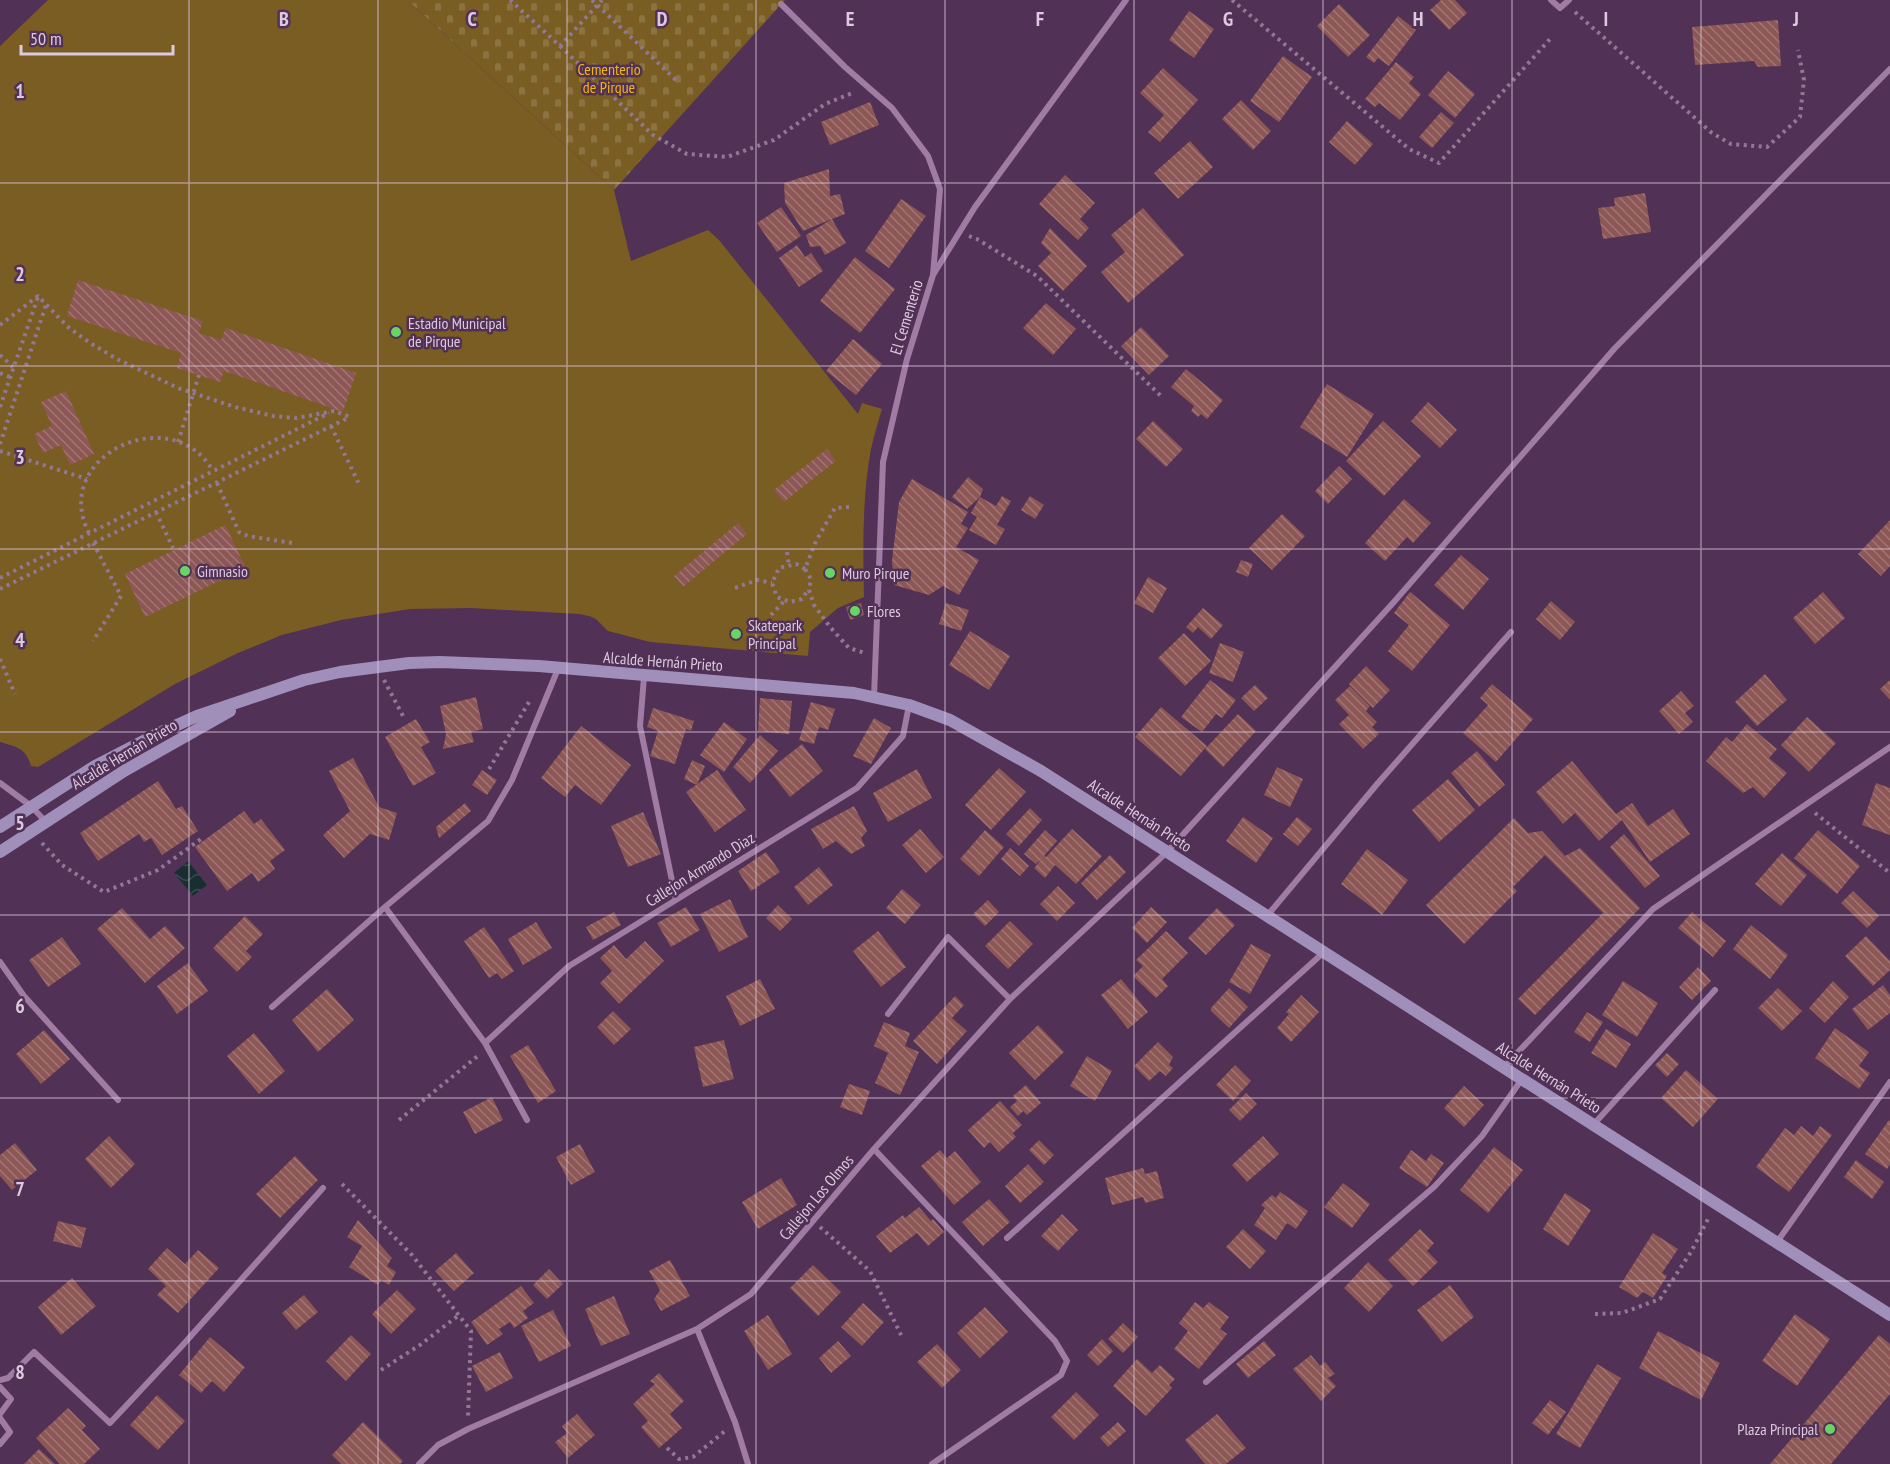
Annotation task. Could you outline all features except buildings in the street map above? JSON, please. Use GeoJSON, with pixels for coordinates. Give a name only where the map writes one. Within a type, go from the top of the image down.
{"type":"FeatureCollection","features":[{"type":"Feature","properties":{"kind":"main road","name":"Alcalde Hernán Prieto"},"geometry":{"type":"LineString","coordinates":[[0,827],[95,766],[197,716],[304,680],[377,666],[440,662],[558,669],[834,691],[909,705],[967,728],[1041,771],[1890,1315]]}},
{"type":"Feature","properties":{"kind":"main road","name":"Alcalde Hernán Prieto"},"geometry":{"type":"LineString","coordinates":[[0,852],[124,771],[231,710],[268,692]]}},
{"type":"Feature","properties":{"kind":"street"},"geometry":{"type":"LineString","coordinates":[[933,275],[975,207],[1126,0]]}},
{"type":"Feature","properties":{"kind":"street"},"geometry":{"type":"LineString","coordinates":[[1551,0],[1560,8],[1567,2]]}},
{"type":"Feature","properties":{"kind":"street","name":"El Cementerio"},"geometry":{"type":"LineString","coordinates":[[782,4],[892,108],[928,156],[940,189],[933,275],[907,359],[882,462],[874,697]]}},
{"type":"Feature","properties":{"kind":"street","name":"Callejon Los Olmos"},"geometry":{"type":"LineString","coordinates":[[419,1464],[438,1445],[468,1429],[697,1329],[751,1294],[874,1149],[1010,999],[1167,852],[1393,603],[1615,348],[1890,69]]}},
{"type":"Feature","properties":{"kind":"street"},"geometry":{"type":"LineString","coordinates":[[1266,916],[1378,783],[1511,632]]}},
{"type":"Feature","properties":{"kind":"street"},"geometry":{"type":"LineString","coordinates":[[272,1007],[488,820],[512,780],[558,669]]}},
{"type":"Feature","properties":{"kind":"street"},"geometry":{"type":"LineString","coordinates":[[644,676],[640,726],[676,900]]}},
{"type":"Feature","properties":{"kind":"street","name":"Callejon Armando Diaz"},"geometry":{"type":"LineString","coordinates":[[485,1043],[569,966],[857,788],[903,736],[909,705]]}},
{"type":"Feature","properties":{"kind":"street"},"geometry":{"type":"LineString","coordinates":[[1504,1067],[1653,909],[1890,747]]}},
{"type":"Feature","properties":{"kind":"street"},"geometry":{"type":"LineString","coordinates":[[0,783],[31,806],[46,822]]}},
{"type":"Feature","properties":{"kind":"street"},"geometry":{"type":"LineString","coordinates":[[385,907],[481,1036],[527,1120]]}},
{"type":"Feature","properties":{"kind":"street"},"geometry":{"type":"LineString","coordinates":[[888,1014],[948,937],[1010,999]]}},
{"type":"Feature","properties":{"kind":"street"},"geometry":{"type":"LineString","coordinates":[[1007,1238],[1323,953]]}},
{"type":"Feature","properties":{"kind":"street"},"geometry":{"type":"LineString","coordinates":[[0,962],[24,996],[118,1100]]}},
{"type":"Feature","properties":{"kind":"street"},"geometry":{"type":"LineString","coordinates":[[1594,1124],[1715,990]]}},
{"type":"Feature","properties":{"kind":"street"},"geometry":{"type":"LineString","coordinates":[[1206,1382],[1434,1187],[1482,1136],[1522,1078]]}},
{"type":"Feature","properties":{"kind":"street"},"geometry":{"type":"LineString","coordinates":[[1777,1242],[1890,1082]]}},
{"type":"Feature","properties":{"kind":"street"},"geometry":{"type":"LineString","coordinates":[[874,1149],[1055,1341],[1067,1361],[1061,1375],[932,1464]]}},
{"type":"Feature","properties":{"kind":"street"},"geometry":{"type":"LineString","coordinates":[[0,1380],[8,1378],[34,1352],[110,1423],[181,1347],[322,1188]]}},
{"type":"Feature","properties":{"kind":"street"},"geometry":{"type":"LineString","coordinates":[[697,1329],[735,1422],[747,1464]]}},
{"type":"Feature","properties":{"kind":"street"},"geometry":{"type":"LineString","coordinates":[[0,1387],[11,1399],[0,1416],[10,1432],[0,1444]]}},
{"type":"Feature","properties":{"kind":"path"},"geometry":{"type":"LineString","coordinates":[[510,0],[653,135],[687,154],[727,157],[774,140],[825,104],[868,87]]}},
{"type":"Feature","properties":{"kind":"path"},"geometry":{"type":"LineString","coordinates":[[592,0],[678,82]]}},
{"type":"Feature","properties":{"kind":"path"},"geometry":{"type":"LineString","coordinates":[[560,46],[602,0]]}},
{"type":"Feature","properties":{"kind":"path"},"geometry":{"type":"LineString","coordinates":[[1232,0],[1409,148],[1440,163],[1550,39]]}},
{"type":"Feature","properties":{"kind":"path"},"geometry":{"type":"LineString","coordinates":[[1567,2],[1712,133],[1731,144],[1767,147],[1800,117],[1804,80],[1798,50]]}},
{"type":"Feature","properties":{"kind":"path"},"geometry":{"type":"LineString","coordinates":[[960,233],[977,239],[1037,276],[1162,397]]}},
{"type":"Feature","properties":{"kind":"path"},"geometry":{"type":"LineString","coordinates":[[0,589],[350,417],[334,411],[297,418],[273,416],[235,407],[154,378],[117,359],[68,327],[38,296]]}},
{"type":"Feature","properties":{"kind":"path"},"geometry":{"type":"LineString","coordinates":[[0,325],[38,296]]}},
{"type":"Feature","properties":{"kind":"path"},"geometry":{"type":"LineString","coordinates":[[0,407],[38,296]]}},
{"type":"Feature","properties":{"kind":"path"},"geometry":{"type":"LineString","coordinates":[[0,444],[46,305]]}},
{"type":"Feature","properties":{"kind":"path"},"geometry":{"type":"LineString","coordinates":[[0,355],[13,367]]}},
{"type":"Feature","properties":{"kind":"path"},"geometry":{"type":"LineString","coordinates":[[0,373],[10,377]]}},
{"type":"Feature","properties":{"kind":"path"},"geometry":{"type":"LineString","coordinates":[[178,442],[199,375]]}},
{"type":"Feature","properties":{"kind":"path"},"geometry":{"type":"LineString","coordinates":[[0,578],[334,411]]}},
{"type":"Feature","properties":{"kind":"path"},"geometry":{"type":"LineString","coordinates":[[331,426],[359,484]]}},
{"type":"Feature","properties":{"kind":"path"},"geometry":{"type":"LineString","coordinates":[[89,533],[81,513],[84,488],[87,479],[109,451],[149,438],[163,438],[178,442],[200,453],[213,471]]}},
{"type":"Feature","properties":{"kind":"path"},"geometry":{"type":"LineString","coordinates":[[0,451],[87,479]]}},
{"type":"Feature","properties":{"kind":"path"},"geometry":{"type":"LineString","coordinates":[[216,483],[239,532],[248,536],[292,543]]}},
{"type":"Feature","properties":{"kind":"path"},"geometry":{"type":"LineString","coordinates":[[805,570],[816,541],[835,508],[849,507]]}},
{"type":"Feature","properties":{"kind":"path"},"geometry":{"type":"LineString","coordinates":[[156,512],[173,548]]}},
{"type":"Feature","properties":{"kind":"path"},"geometry":{"type":"LineString","coordinates":[[93,543],[121,596],[93,641]]}},
{"type":"Feature","properties":{"kind":"path"},"geometry":{"type":"LineString","coordinates":[[787,552],[789,566]]}},
{"type":"Feature","properties":{"kind":"path"},"geometry":{"type":"LineString","coordinates":[[796,564],[805,570],[811,579],[809,590],[802,599],[790,602],[777,597],[772,583],[779,568],[789,566],[796,564]]}},
{"type":"Feature","properties":{"kind":"path"},"geometry":{"type":"LineString","coordinates":[[735,588],[757,580],[772,583]]}},
{"type":"Feature","properties":{"kind":"path"},"geometry":{"type":"LineString","coordinates":[[809,590],[814,605],[849,648],[877,657]]}},
{"type":"Feature","properties":{"kind":"path"},"geometry":{"type":"LineString","coordinates":[[771,615],[785,600]]}},
{"type":"Feature","properties":{"kind":"path"},"geometry":{"type":"LineString","coordinates":[[0,659],[15,694]]}},
{"type":"Feature","properties":{"kind":"path"},"geometry":{"type":"LineString","coordinates":[[377,666],[402,716]]}},
{"type":"Feature","properties":{"kind":"path"},"geometry":{"type":"LineString","coordinates":[[489,769],[531,698]]}},
{"type":"Feature","properties":{"kind":"path"},"geometry":{"type":"LineString","coordinates":[[1805,805],[1890,873]]}},
{"type":"Feature","properties":{"kind":"path"},"geometry":{"type":"LineString","coordinates":[[31,831],[62,865],[104,892],[158,870],[201,839]]}},
{"type":"Feature","properties":{"kind":"path"},"geometry":{"type":"LineString","coordinates":[[399,1120],[479,1056],[481,1036]]}},
{"type":"Feature","properties":{"kind":"path"},"geometry":{"type":"LineString","coordinates":[[342,1184],[412,1255],[471,1331],[468,1429]]}},
{"type":"Feature","properties":{"kind":"path"},"geometry":{"type":"LineString","coordinates":[[1595,1314],[1622,1313],[1660,1299],[1691,1252],[1716,1203]]}},
{"type":"Feature","properties":{"kind":"path"},"geometry":{"type":"LineString","coordinates":[[813,1221],[870,1271],[902,1337]]}},
{"type":"Feature","properties":{"kind":"path"},"geometry":{"type":"LineString","coordinates":[[381,1371],[459,1315]]}},
{"type":"Feature","properties":{"kind":"path"},"geometry":{"type":"LineString","coordinates":[[667,1448],[679,1459],[693,1457],[735,1422]]}},
{"type":"Feature","properties":{"kind":"green space","name":"Estadio Municipal de Pirque"},"geometry":{"type":"Polygon","coordinates":[[[48,0],[407,0],[614,190],[631,261],[708,230],[719,240],[858,414],[862,403],[882,409],[871,449],[866,486],[863,542],[864,597],[838,608],[810,632],[808,656],[650,642],[608,631],[596,619],[579,614],[471,608],[410,609],[341,620],[282,635],[238,653],[175,684],[38,767],[31,766],[23,752],[0,742],[0,46],[48,0]]]}},
{"type":"Feature","properties":{"kind":"green space","name":"Cementerio de Pirque"},"geometry":{"type":"Polygon","coordinates":[[[407,0],[785,0],[614,190],[407,0]]]}},
{"type":"Feature","properties":{"kind":"water"},"geometry":{"type":"Polygon","coordinates":[[[188,861],[207,885],[193,896],[174,873],[188,861]]]}},
{"type":"Feature","properties":{"kind":"place","name":"Estadio Municipal de Pirque"},"geometry":{"type":"Point","coordinates":[396,332]}},
{"type":"Feature","properties":{"kind":"place","name":"Gimnasio"},"geometry":{"type":"Point","coordinates":[185,571]}},
{"type":"Feature","properties":{"kind":"place","name":"Muro Pirque"},"geometry":{"type":"Point","coordinates":[830,573]}},
{"type":"Feature","properties":{"kind":"place","name":"Flores"},"geometry":{"type":"Point","coordinates":[855,611]}},
{"type":"Feature","properties":{"kind":"place","name":"Skatepark Principal"},"geometry":{"type":"Point","coordinates":[736,634]}},
{"type":"Feature","properties":{"kind":"place","name":"Plaza Principal"},"geometry":{"type":"Point","coordinates":[1830,1429]}}]}
